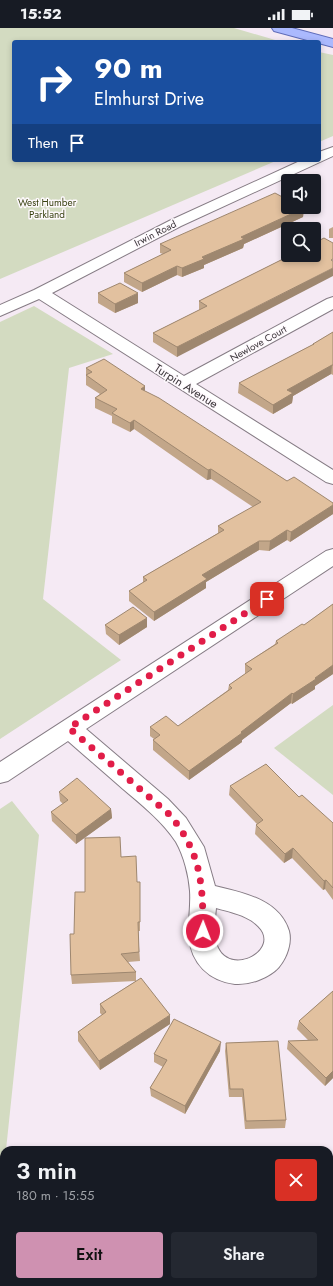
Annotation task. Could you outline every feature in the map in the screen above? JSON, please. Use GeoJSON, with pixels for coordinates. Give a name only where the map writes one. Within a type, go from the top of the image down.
{"type":"FeatureCollection","features":[{"type":"Feature","properties":{"kind":"main road"},"geometry":{"type":"LineString","coordinates":[[278,28],[333,43]]}},
{"type":"Feature","properties":{"kind":"street"},"geometry":{"type":"LineString","coordinates":[[321,156],[333,151]]}},
{"type":"Feature","properties":{"kind":"street","name":"Irwin Road"},"geometry":{"type":"LineString","coordinates":[[0,311],[40,293],[176,223],[309,162]]}},
{"type":"Feature","properties":{"kind":"street","name":"Turpin Avenue"},"geometry":{"type":"LineString","coordinates":[[40,293],[333,478]]}},
{"type":"Feature","properties":{"kind":"street","name":"Newlove Court"},"geometry":{"type":"LineString","coordinates":[[182,384],[333,302]]}},
{"type":"Feature","properties":{"kind":"street"},"geometry":{"type":"LineString","coordinates":[[0,774],[333,556]]}},
{"type":"Feature","properties":{"kind":"street"},"geometry":{"type":"LineString","coordinates":[[69,728],[169,814],[179,826],[196,859],[203,894]]}},
{"type":"Feature","properties":{"kind":"green space","name":"West Humber Parkland"},"geometry":{"type":"Polygon","coordinates":[[[0,28],[234,28],[275,40],[12,40],[12,162],[273,162],[0,279],[0,28]]]}},
{"type":"Feature","properties":{"kind":"green space"},"geometry":{"type":"Polygon","coordinates":[[[321,52],[333,55],[333,136],[321,141],[321,52]]]}},
{"type":"Feature","properties":{"kind":"green space"},"geometry":{"type":"Polygon","coordinates":[[[34,306],[113,354],[69,368],[43,599],[121,660],[0,739],[0,322],[34,306]]]}},
{"type":"Feature","properties":{"kind":"green space"},"geometry":{"type":"Polygon","coordinates":[[[333,705],[333,795],[274,748],[333,705]]]}},
{"type":"Feature","properties":{"kind":"green space"},"geometry":{"type":"Polygon","coordinates":[[[12,801],[39,835],[6,1146],[0,1146],[0,809],[12,801]]]}},
{"type":"Feature","properties":{"kind":"building"},"geometry":{"type":"Polygon","coordinates":[[[275,193],[281,196],[281,214],[291,214],[241,237],[244,239],[202,257],[204,259],[182,268],[177,266],[142,283],[124,273],[171,250],[160,244],[275,193]]]}},
{"type":"Feature","properties":{"kind":"building"},"geometry":{"type":"Polygon","coordinates":[[[324,238],[333,243],[333,259],[331,260],[333,261],[333,268],[177,347],[153,333],[207,306],[199,301],[281,260],[281,262],[321,262],[321,240],[324,238]]]}},
{"type":"Feature","properties":{"kind":"building"},"geometry":{"type":"Polygon","coordinates":[[[120,283],[138,293],[115,304],[98,293],[120,283]]]}},
{"type":"Feature","properties":{"kind":"building"},"geometry":{"type":"Polygon","coordinates":[[[333,332],[333,365],[287,390],[293,393],[273,405],[239,383],[314,344],[333,332]]]}},
{"type":"Feature","properties":{"kind":"building"},"geometry":{"type":"Polygon","coordinates":[[[104,359],[145,386],[141,389],[159,398],[287,481],[294,477],[333,503],[333,505],[291,532],[287,530],[270,541],[259,541],[202,575],[207,579],[154,612],[129,591],[147,580],[143,577],[224,530],[218,526],[261,502],[211,469],[208,470],[134,420],[130,423],[112,413],[117,409],[95,398],[107,390],[86,375],[92,372],[86,368],[104,359]]]}},
{"type":"Feature","properties":{"kind":"building"},"geometry":{"type":"Polygon","coordinates":[[[333,604],[333,665],[315,678],[316,679],[293,694],[292,693],[241,732],[242,733],[189,771],[153,740],[160,735],[150,727],[166,716],[178,726],[232,688],[229,685],[252,669],[245,664],[278,643],[276,641],[302,624],[304,625],[333,604]]]}},
{"type":"Feature","properties":{"kind":"building"},"geometry":{"type":"Polygon","coordinates":[[[133,607],[147,618],[119,635],[105,625],[133,607]]]}},
{"type":"Feature","properties":{"kind":"building"},"geometry":{"type":"Polygon","coordinates":[[[266,764],[299,797],[302,795],[333,823],[333,888],[326,880],[324,881],[293,848],[285,854],[256,825],[263,820],[230,786],[266,764]]]}},
{"type":"Feature","properties":{"kind":"building"},"geometry":{"type":"Polygon","coordinates":[[[77,778],[111,809],[76,835],[51,812],[68,800],[59,792],[77,778]]]}},
{"type":"Feature","properties":{"kind":"building"},"geometry":{"type":"Polygon","coordinates":[[[120,837],[121,857],[136,856],[137,882],[140,882],[140,922],[138,922],[139,952],[121,954],[136,972],[71,975],[70,934],[74,934],[75,892],[85,892],[85,838],[120,837]]]}},
{"type":"Feature","properties":{"kind":"building"},"geometry":{"type":"Polygon","coordinates":[[[141,978],[170,1015],[99,1061],[78,1032],[106,1012],[100,1004],[141,978]]]}},
{"type":"Feature","properties":{"kind":"building"},"geometry":{"type":"Polygon","coordinates":[[[333,991],[333,1071],[326,1078],[288,1041],[318,1040],[299,1021],[333,991]]]}},
{"type":"Feature","properties":{"kind":"building"},"geometry":{"type":"Polygon","coordinates":[[[174,1019],[221,1042],[185,1106],[150,1088],[167,1060],[154,1054],[174,1019]]]}},
{"type":"Feature","properties":{"kind":"building"},"geometry":{"type":"Polygon","coordinates":[[[278,1041],[286,1120],[246,1121],[243,1089],[230,1089],[226,1043],[278,1041]]]}},
{"type":"Feature","properties":{"kind":"route"},"geometry":{"type":"LineString","coordinates":[[203,931],[203,894],[196,859],[179,826],[169,814],[69,728],[267,599]]}}]}
